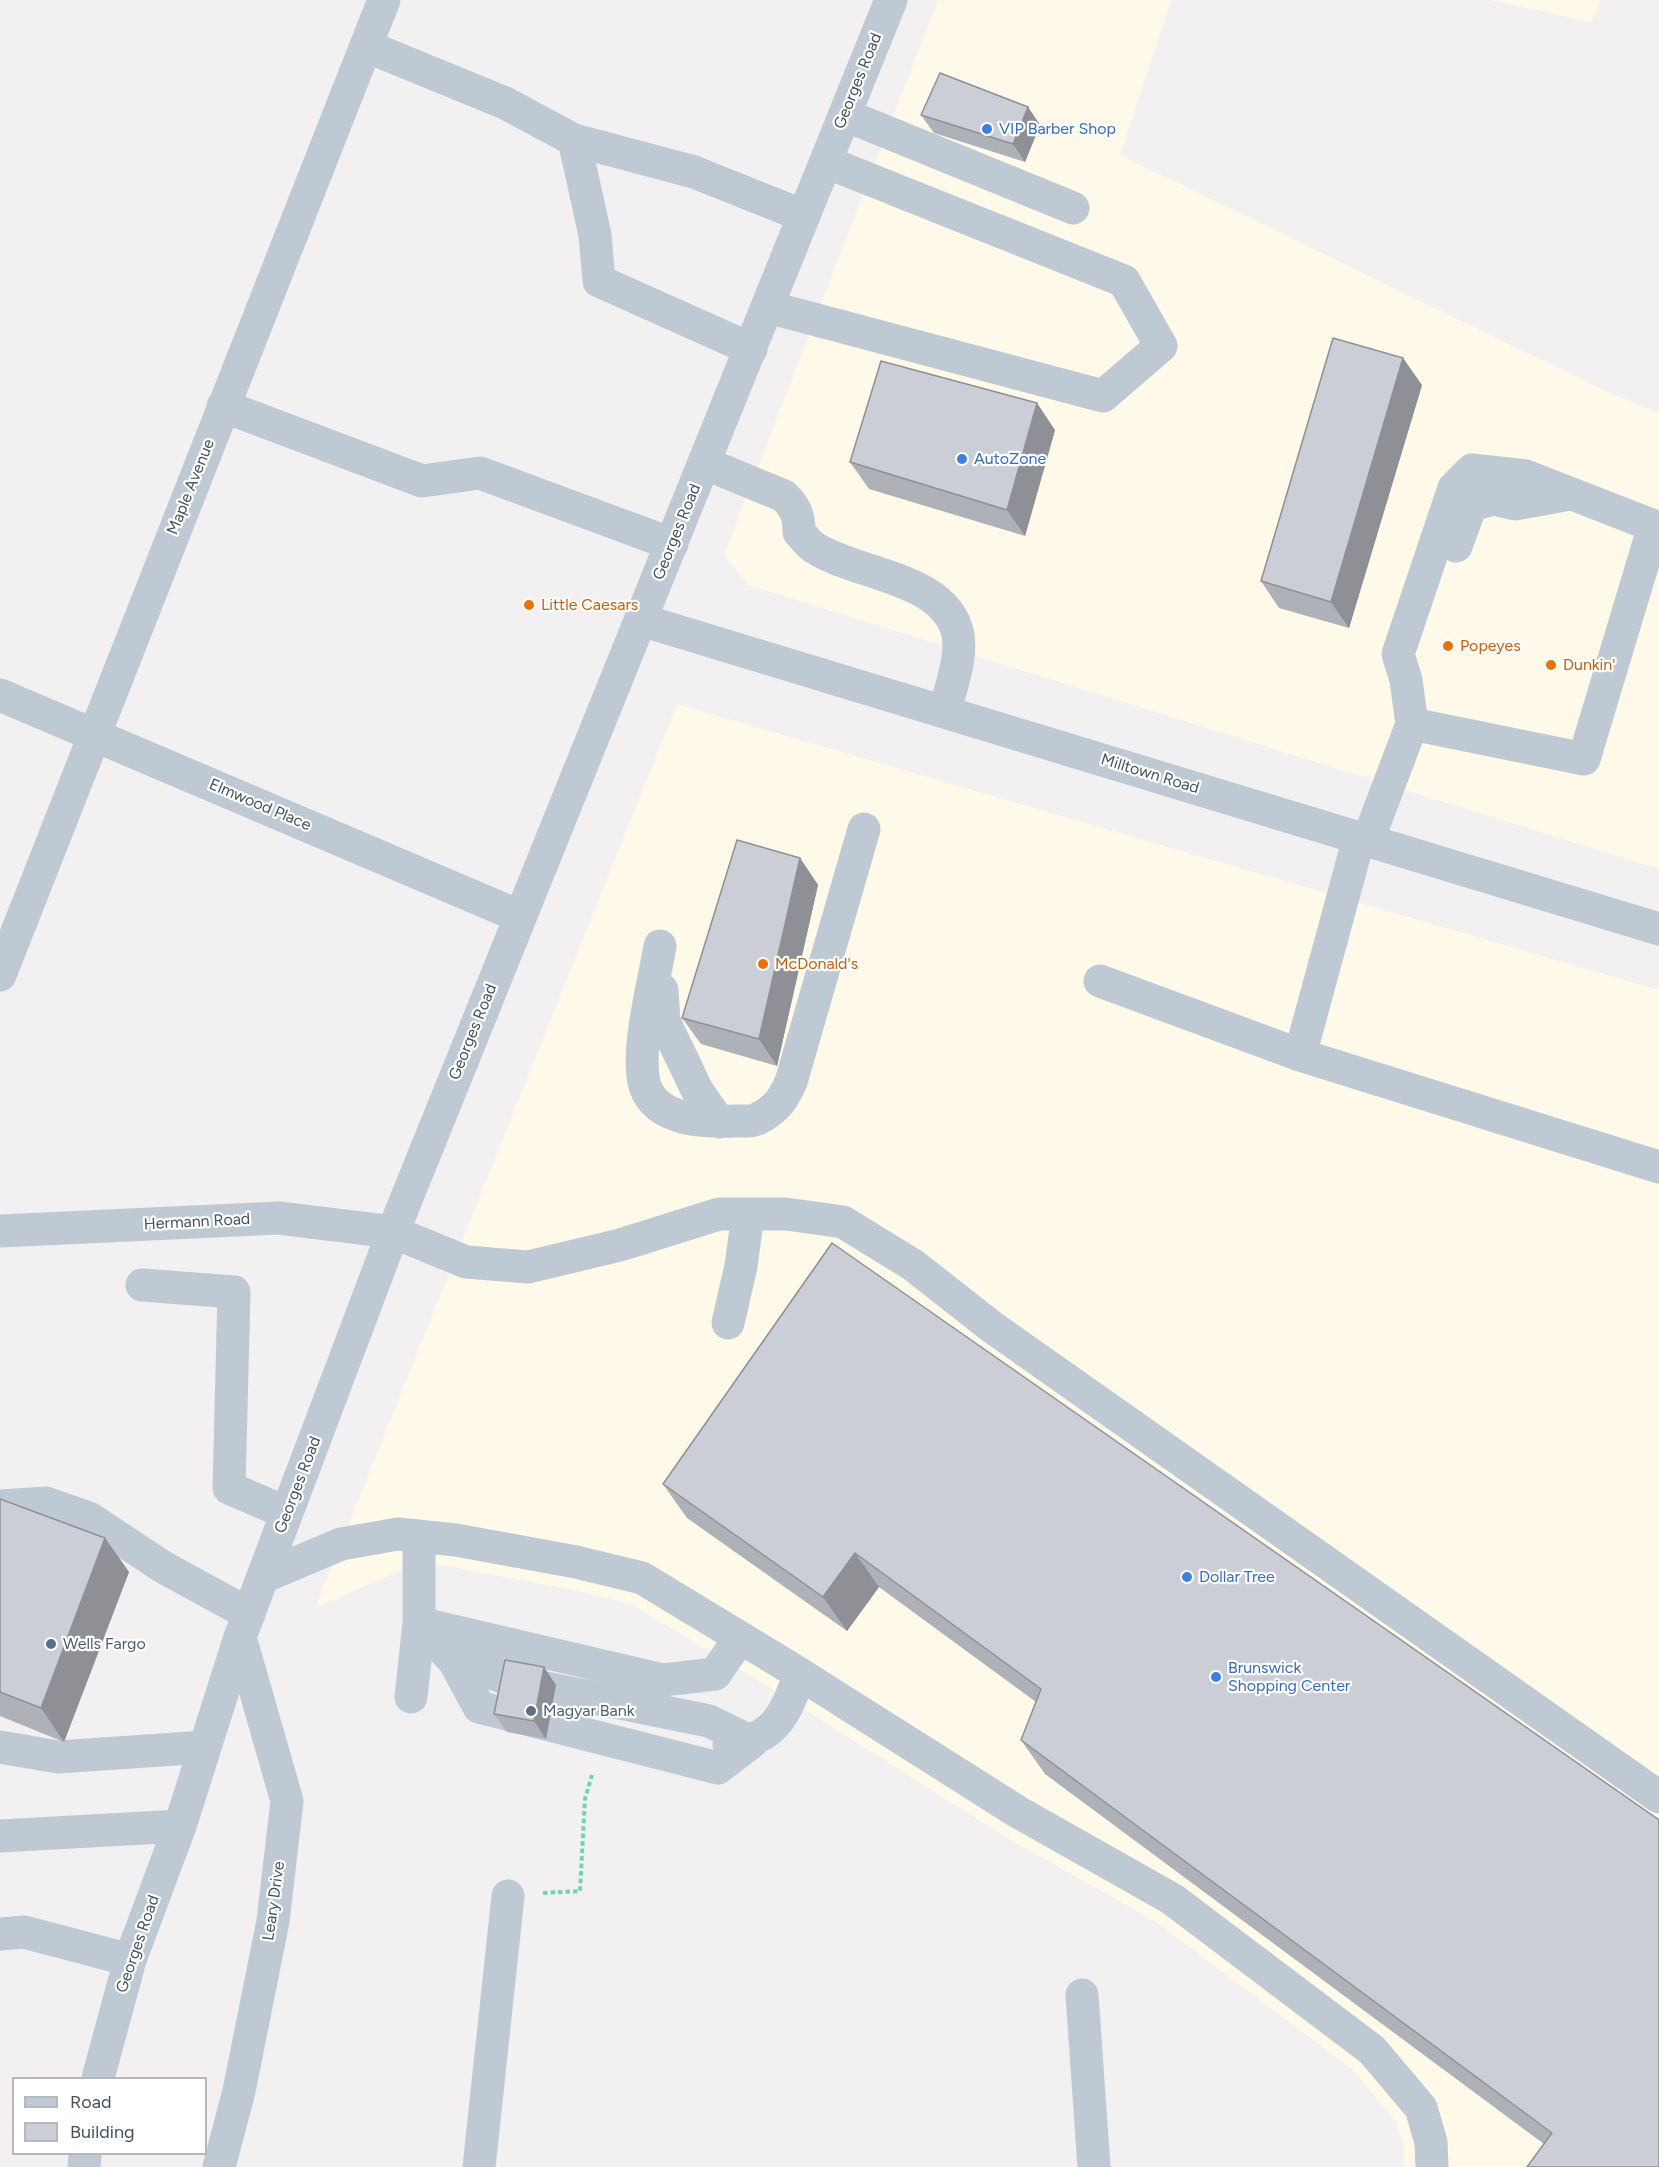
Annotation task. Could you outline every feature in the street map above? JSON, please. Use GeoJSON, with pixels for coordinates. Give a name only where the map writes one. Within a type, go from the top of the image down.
{"type":"FeatureCollection","features":[{"type":"Feature","properties":{"kind":"street","name":"Maple Avenue"},"geometry":{"type":"LineString","coordinates":[[0,975],[384,0]]}},
{"type":"Feature","properties":{"kind":"street","name":"Georges Road"},"geometry":{"type":"LineString","coordinates":[[99,2077],[130,1960],[180,1826],[245,1625],[393,1232],[891,0]]}},
{"type":"Feature","properties":{"kind":"street"},"geometry":{"type":"LineString","coordinates":[[366,46],[505,103],[574,140],[694,172],[804,216]]}},
{"type":"Feature","properties":{"kind":"street"},"geometry":{"type":"LineString","coordinates":[[844,115],[1072,208]]}},
{"type":"Feature","properties":{"kind":"street"},"geometry":{"type":"LineString","coordinates":[[574,140],[595,235],[599,281],[751,349]]}},
{"type":"Feature","properties":{"kind":"street"},"geometry":{"type":"LineString","coordinates":[[768,307],[1103,396],[1161,346],[1124,281],[826,162]]}},
{"type":"Feature","properties":{"kind":"street"},"geometry":{"type":"LineString","coordinates":[[223,406],[422,481],[480,473],[672,544]]}},
{"type":"Feature","properties":{"kind":"street"},"geometry":{"type":"LineString","coordinates":[[704,463],[784,496],[795,507],[799,518],[799,532],[814,548],[929,593],[948,615],[958,634],[958,656],[945,712]]}},
{"type":"Feature","properties":{"kind":"street"},"geometry":{"type":"LineString","coordinates":[[1300,1055],[1363,839],[1412,723],[1406,680],[1398,654],[1454,488],[1472,470],[1526,476],[1654,525],[1584,759],[1412,723]]}},
{"type":"Feature","properties":{"kind":"street","name":"Milltown Road"},"geometry":{"type":"LineString","coordinates":[[641,620],[1659,929]]}},
{"type":"Feature","properties":{"kind":"street","name":"Elmwood Place"},"geometry":{"type":"LineString","coordinates":[[0,694],[519,916]]}},
{"type":"Feature","properties":{"kind":"street"},"geometry":{"type":"LineString","coordinates":[[719,1122],[697,1090],[664,1021],[660,946],[643,1046],[642,1070],[646,1089],[658,1105],[679,1117],[719,1122],[757,1120],[779,1106],[791,1082],[864,829]]}},
{"type":"Feature","properties":{"kind":"street"},"geometry":{"type":"LineString","coordinates":[[1100,981],[1300,1055],[1658,1162]]}},
{"type":"Feature","properties":{"kind":"street","name":"Hermann Road"},"geometry":{"type":"LineString","coordinates":[[0,1231],[279,1218],[393,1232],[466,1262],[528,1267],[620,1245],[719,1214],[786,1214],[843,1222],[912,1265],[992,1326],[1659,1797]]}},
{"type":"Feature","properties":{"kind":"street"},"geometry":{"type":"LineString","coordinates":[[728,1323],[741,1266],[748,1214]]}},
{"type":"Feature","properties":{"kind":"street"},"geometry":{"type":"LineString","coordinates":[[142,1285],[234,1292],[229,1488],[287,1513]]}},
{"type":"Feature","properties":{"kind":"street"},"geometry":{"type":"LineString","coordinates":[[0,1506],[46,1503],[89,1518],[245,1625]]}},
{"type":"Feature","properties":{"kind":"street"},"geometry":{"type":"LineString","coordinates":[[263,1577],[341,1545],[398,1534],[576,1562],[642,1578],[800,1674],[1018,1812],[1172,1899],[1372,2050],[1421,2108],[1431,2142],[1432,2167]]}},
{"type":"Feature","properties":{"kind":"street"},"geometry":{"type":"LineString","coordinates":[[411,1697],[419,1623],[419,1536]]}},
{"type":"Feature","properties":{"kind":"street"},"geometry":{"type":"LineString","coordinates":[[419,1623],[663,1680],[715,1674],[740,1638]]}},
{"type":"Feature","properties":{"kind":"street"},"geometry":{"type":"LineString","coordinates":[[419,1623],[482,1690],[720,1746],[752,1742],[784,1716],[800,1674]]}},
{"type":"Feature","properties":{"kind":"street","name":"Leary Drive"},"geometry":{"type":"LineString","coordinates":[[219,2167],[239,2091],[273,1921],[287,1801],[245,1625]]}},
{"type":"Feature","properties":{"kind":"street"},"geometry":{"type":"LineString","coordinates":[[0,1747],[58,1757],[205,1747]]}},
{"type":"Feature","properties":{"kind":"street"},"geometry":{"type":"LineString","coordinates":[[0,1836],[180,1826]]}},
{"type":"Feature","properties":{"kind":"street"},"geometry":{"type":"LineString","coordinates":[[479,2167],[508,1896]]}},
{"type":"Feature","properties":{"kind":"street"},"geometry":{"type":"LineString","coordinates":[[0,1934],[24,1932],[130,1960]]}},
{"type":"Feature","properties":{"kind":"street"},"geometry":{"type":"LineString","coordinates":[[1082,1995],[1094,2167]]}},
{"type":"Feature","properties":{"kind":"path"},"geometry":{"type":"LineString","coordinates":[[508,1896],[580,1891],[585,1799],[593,1770]]}},
{"type":"Feature","properties":{"kind":"shaded area"},"geometry":{"type":"Polygon","coordinates":[[[938,0],[1171,0],[1120,155],[1589,383],[1659,414],[1659,869],[748,585],[724,555],[938,0]]]}},
{"type":"Feature","properties":{"kind":"shaded area"},"geometry":{"type":"Polygon","coordinates":[[[1489,0],[1601,0],[1591,22],[1489,0]]]}},
{"type":"Feature","properties":{"kind":"shaded area"},"geometry":{"type":"Polygon","coordinates":[[[677,704],[1659,990],[1659,2167],[1404,2167],[1404,2147],[1396,2122],[1353,2070],[1156,1922],[1004,1836],[777,1692],[631,1604],[583,1592],[452,1567],[416,1564],[315,1608],[677,704]]]}},
{"type":"Feature","properties":{"kind":"building"},"geometry":{"type":"Polygon","coordinates":[[[940,73],[1028,107],[1013,144],[921,115],[940,73]]]}},
{"type":"Feature","properties":{"kind":"building"},"geometry":{"type":"Polygon","coordinates":[[[1333,338],[1403,358],[1331,602],[1261,581],[1333,338]]]}},
{"type":"Feature","properties":{"kind":"building","name":"AutoZone"},"geometry":{"type":"Polygon","coordinates":[[[881,361],[1037,403],[1007,510],[850,462],[881,361]]]}},
{"type":"Feature","properties":{"kind":"building"},"geometry":{"type":"Polygon","coordinates":[[[737,840],[800,858],[759,1039],[682,1018],[737,840]]]}},
{"type":"Feature","properties":{"kind":"building","name":"Brunswick Shopping Center"},"geometry":{"type":"Polygon","coordinates":[[[832,1243],[1659,1820],[1659,2167],[1527,2167],[1552,2133],[1021,1740],[1041,1689],[855,1553],[823,1597],[663,1484],[832,1243]]]}},
{"type":"Feature","properties":{"kind":"building","name":"Wells Fargo"},"geometry":{"type":"Polygon","coordinates":[[[0,1499],[105,1538],[41,1708],[0,1692],[0,1499]]]}},
{"type":"Feature","properties":{"kind":"building"},"geometry":{"type":"Polygon","coordinates":[[[505,1660],[544,1667],[534,1721],[494,1714],[505,1660]]]}},
{"type":"Feature","properties":{"kind":"place","name":"VIP Barber Shop"},"geometry":{"type":"Point","coordinates":[987,129]}},
{"type":"Feature","properties":{"kind":"place","name":"AutoZone"},"geometry":{"type":"Point","coordinates":[962,459]}},
{"type":"Feature","properties":{"kind":"place","name":"Little Caesars"},"geometry":{"type":"Point","coordinates":[529,605]}},
{"type":"Feature","properties":{"kind":"place","name":"Popeyes"},"geometry":{"type":"Point","coordinates":[1448,646]}},
{"type":"Feature","properties":{"kind":"place","name":"Dunkin'"},"geometry":{"type":"Point","coordinates":[1551,665]}},
{"type":"Feature","properties":{"kind":"place","name":"McDonald's"},"geometry":{"type":"Point","coordinates":[763,964]}},
{"type":"Feature","properties":{"kind":"place","name":"Dollar Tree"},"geometry":{"type":"Point","coordinates":[1187,1577]}},
{"type":"Feature","properties":{"kind":"place","name":"Wells Fargo"},"geometry":{"type":"Point","coordinates":[51,1644]}},
{"type":"Feature","properties":{"kind":"place","name":"Brunswick Shopping Center"},"geometry":{"type":"Point","coordinates":[1216,1677]}},
{"type":"Feature","properties":{"kind":"place","name":"Magyar Bank"},"geometry":{"type":"Point","coordinates":[531,1711]}}]}
